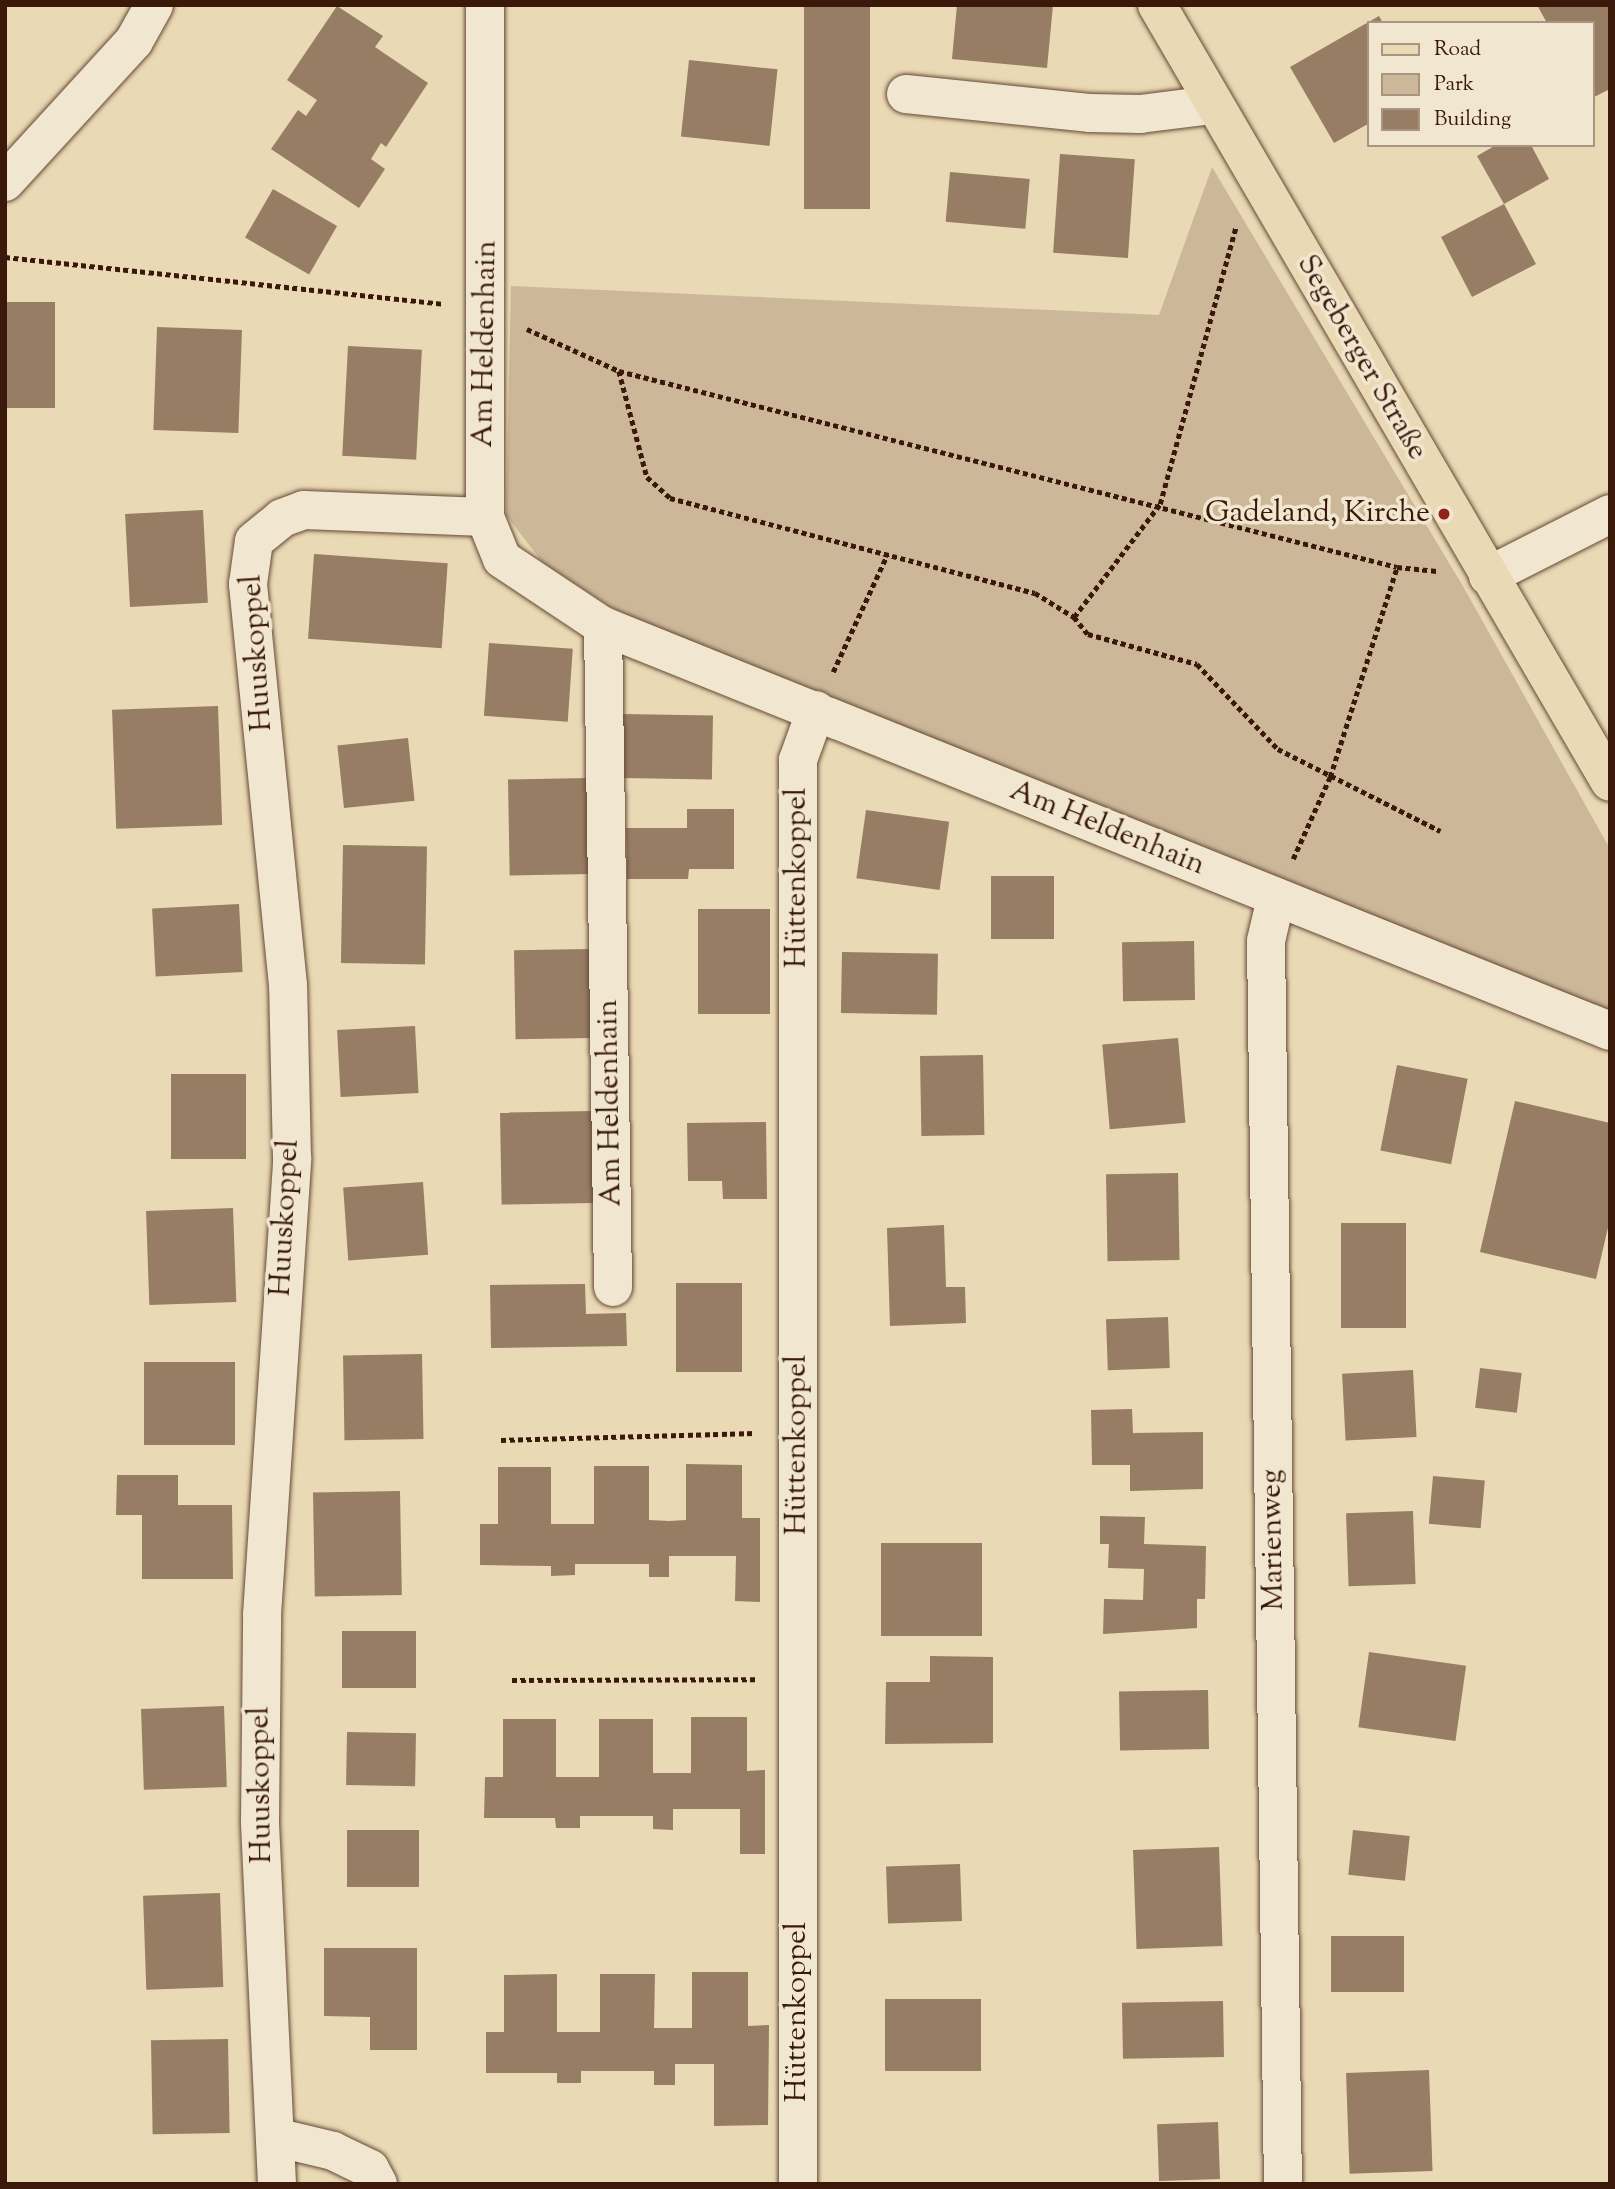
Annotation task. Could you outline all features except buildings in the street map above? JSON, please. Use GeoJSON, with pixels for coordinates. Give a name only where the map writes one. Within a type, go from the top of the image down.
{"type":"FeatureCollection","features":[{"type":"Feature","properties":{"kind":"main road","name":"Segeberger Straße"},"geometry":{"type":"LineString","coordinates":[[1157,5],[1610,782]]}},
{"type":"Feature","properties":{"kind":"street"},"geometry":{"type":"LineString","coordinates":[[5,182],[134,41],[154,5]]}},
{"type":"Feature","properties":{"kind":"street","name":"Am Heldenhain"},"geometry":{"type":"LineString","coordinates":[[485,5],[485,517],[502,559],[603,626],[1610,1031]]}},
{"type":"Feature","properties":{"kind":"street"},"geometry":{"type":"LineString","coordinates":[[906,94],[1091,113],[1140,114],[1213,105]]}},
{"type":"Feature","properties":{"kind":"street","name":"Huuskoppel"},"geometry":{"type":"LineString","coordinates":[[277,2184],[279,2138],[260,1822],[262,1615],[291,1132],[288,985],[248,584],[254,541],[282,518],[304,510],[485,517]]}},
{"type":"Feature","properties":{"kind":"street"},"geometry":{"type":"LineString","coordinates":[[1488,576],[1610,514]]}},
{"type":"Feature","properties":{"kind":"street","name":"Am Heldenhain"},"geometry":{"type":"LineString","coordinates":[[603,626],[614,1287]]}},
{"type":"Feature","properties":{"kind":"street","name":"Hüttenkoppel"},"geometry":{"type":"LineString","coordinates":[[798,2184],[799,760],[816,710]]}},
{"type":"Feature","properties":{"kind":"street","name":"Marienweg"},"geometry":{"type":"LineString","coordinates":[[1276,898],[1266,942],[1283,2184]]}},
{"type":"Feature","properties":{"kind":"street"},"geometry":{"type":"LineString","coordinates":[[279,2138],[333,2151],[370,2169],[378,2184]]}},
{"type":"Feature","properties":{"kind":"path"},"geometry":{"type":"LineString","coordinates":[[1074,617],[1160,504],[1252,172]]}},
{"type":"Feature","properties":{"kind":"path"},"geometry":{"type":"LineString","coordinates":[[5,257],[483,309],[619,371],[1160,504],[1397,567],[1488,576]]}},
{"type":"Feature","properties":{"kind":"path"},"geometry":{"type":"LineString","coordinates":[[619,371],[647,477],[670,498],[1035,593],[1074,617],[1088,634],[1197,664],[1278,749],[1440,831]]}},
{"type":"Feature","properties":{"kind":"path"},"geometry":{"type":"LineString","coordinates":[[816,710],[887,555]]}},
{"type":"Feature","properties":{"kind":"path"},"geometry":{"type":"LineString","coordinates":[[1276,898],[1330,777],[1397,567]]}},
{"type":"Feature","properties":{"kind":"path"},"geometry":{"type":"LineString","coordinates":[[501,1440],[798,1431]]}},
{"type":"Feature","properties":{"kind":"path"},"geometry":{"type":"LineString","coordinates":[[512,1680],[798,1678]]}},
{"type":"Feature","properties":{"kind":"green space"},"geometry":{"type":"Polygon","coordinates":[[[1212,167],[1464,588],[1610,849],[1610,1018],[625,616],[543,563],[506,515],[511,286],[1159,315],[1212,167]]]}},
{"type":"Feature","properties":{"kind":"place","name":"Gadeland, Kirche"},"geometry":{"type":"Point","coordinates":[1444,514]}}]}
